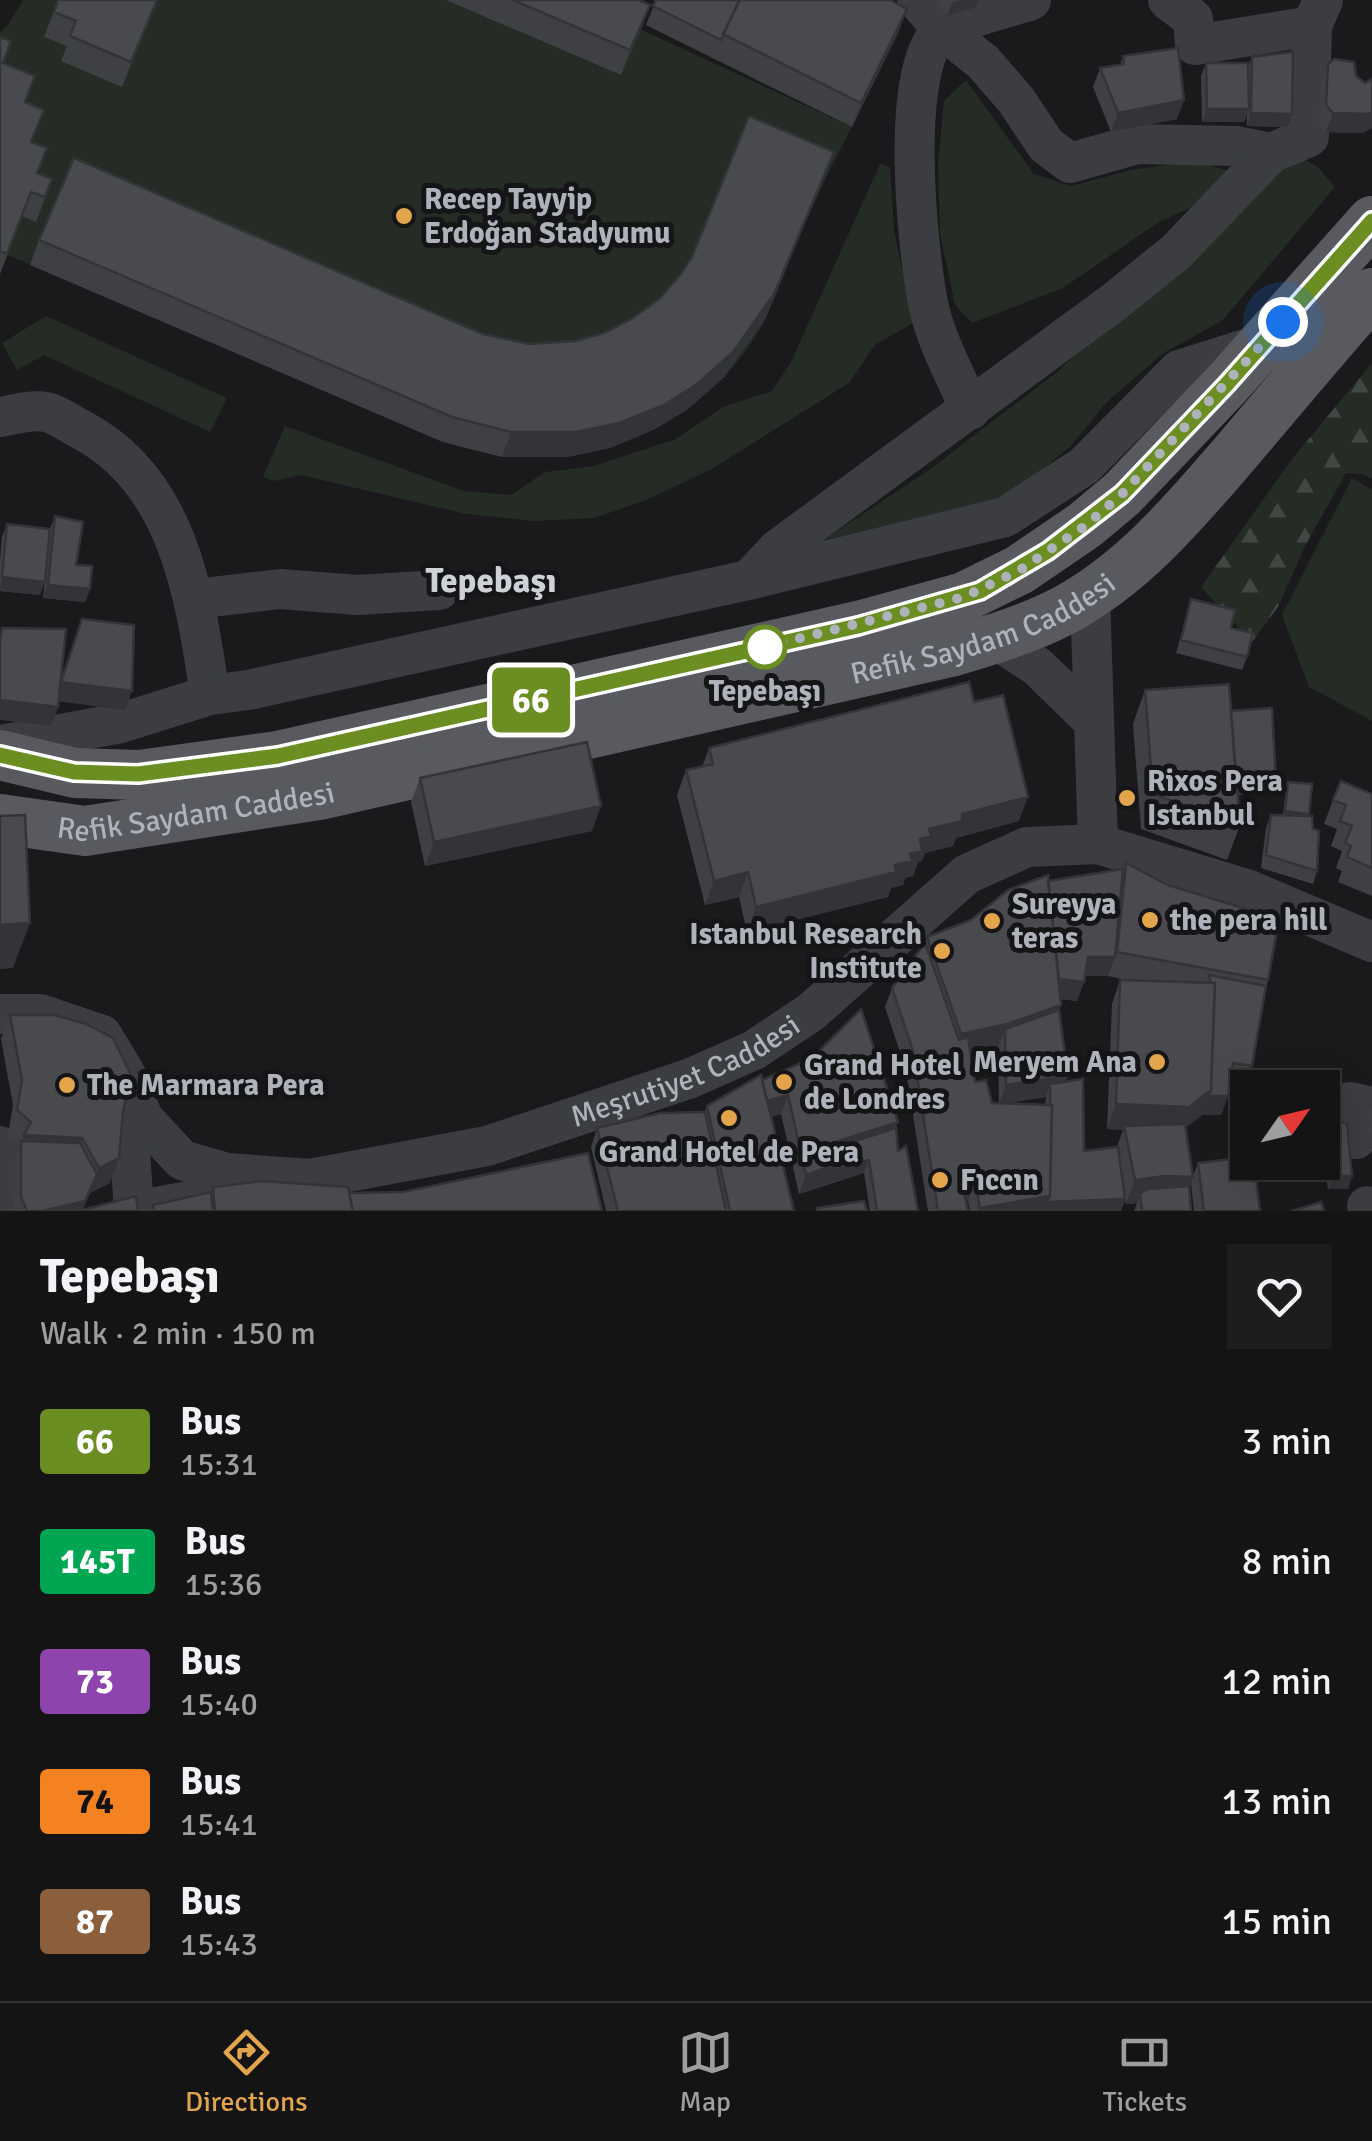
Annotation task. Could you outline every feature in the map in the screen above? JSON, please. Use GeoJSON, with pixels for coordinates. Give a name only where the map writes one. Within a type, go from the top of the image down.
{"type":"FeatureCollection","features":[{"type":"Feature","properties":{"kind":"main road","name":"Refik Saydam Caddesi"},"geometry":{"type":"LineString","coordinates":[[0,755],[74,772],[138,774],[278,756],[858,626],[964,597],[1020,570],[1085,526],[1154,462],[1372,221]]}},
{"type":"Feature","properties":{"kind":"main road","name":"Refik Saydam Caddesi"},"geometry":{"type":"LineString","coordinates":[[0,820],[85,831],[319,795],[938,654],[1053,616],[1134,562],[1188,507],[1372,293]]}},
{"type":"Feature","properties":{"kind":"main road"},"geometry":{"type":"LineString","coordinates":[[1090,594],[1093,566],[1130,519],[1154,462]]}},
{"type":"Feature","properties":{"kind":"street"},"geometry":{"type":"LineString","coordinates":[[930,15],[1031,0]]}},
{"type":"Feature","properties":{"kind":"street"},"geometry":{"type":"LineString","coordinates":[[748,580],[778,549],[970,410],[1176,252],[1271,154],[1309,136],[1317,13],[1195,44],[1194,19],[1168,0]]}},
{"type":"Feature","properties":{"kind":"street"},"geometry":{"type":"LineString","coordinates":[[930,15],[984,62],[1046,145],[1070,163],[1138,144],[1237,146],[1271,154]]}},
{"type":"Feature","properties":{"kind":"street"},"geometry":{"type":"LineString","coordinates":[[930,15],[915,106],[918,222],[928,306],[970,410]]}},
{"type":"Feature","properties":{"kind":"street"},"geometry":{"type":"LineString","coordinates":[[0,745],[121,723],[210,695],[248,690],[748,580],[1005,517],[1084,466],[1179,370],[1264,343]]}},
{"type":"Feature","properties":{"kind":"street"},"geometry":{"type":"LineString","coordinates":[[0,416],[45,411],[94,436],[136,470],[167,518],[194,599],[210,695]]}},
{"type":"Feature","properties":{"kind":"street"},"geometry":{"type":"LineString","coordinates":[[194,599],[280,589],[358,595],[439,590]]}},
{"type":"Feature","properties":{"kind":"street"},"geometry":{"type":"LineString","coordinates":[[1090,594],[1098,844]]}},
{"type":"Feature","properties":{"kind":"street"},"geometry":{"type":"LineString","coordinates":[[995,638],[1038,667],[1092,720]]}},
{"type":"Feature","properties":{"kind":"street","name":"Meşrutiyet Caddesi"},"geometry":{"type":"LineString","coordinates":[[0,1014],[40,1014],[102,1036],[125,1073],[142,1118],[182,1160],[227,1174],[310,1179],[487,1146],[691,1078],[754,1050],[812,1012],[967,874],[1027,847],[1098,844],[1249,890],[1372,942]]}},
{"type":"Feature","properties":{"kind":"street"},"geometry":{"type":"LineString","coordinates":[[125,1073],[135,1211],[310,1179]]}},
{"type":"Feature","properties":{"kind":"street"},"geometry":{"type":"LineString","coordinates":[[0,1146],[8,1211]]}},
{"type":"Feature","properties":{"kind":"green space","name":"Recep Tayyip Erdoğan Stadyumu"},"geometry":{"type":"Polygon","coordinates":[[[23,0],[616,0],[614,17],[852,127],[757,334],[729,372],[695,403],[658,427],[617,444],[573,454],[528,457],[483,452],[438,440],[8,255],[0,274],[0,32],[23,0]]]}},
{"type":"Feature","properties":{"kind":"green space"},"geometry":{"type":"Polygon","coordinates":[[[966,80],[1034,174],[1071,186],[1131,170],[1195,161],[1233,172],[1206,201],[1159,222],[1063,288],[972,323],[955,305],[940,233],[938,163],[944,101],[966,80]]]}},
{"type":"Feature","properties":{"kind":"green space"},"geometry":{"type":"Polygon","coordinates":[[[1301,157],[1319,168],[1335,187],[1223,320],[1162,354],[1106,403],[1070,447],[1023,485],[986,508],[822,541],[929,470],[1057,372],[1279,169],[1301,157]]]}},
{"type":"Feature","properties":{"kind":"green space"},"geometry":{"type":"Polygon","coordinates":[[[880,164],[890,167],[894,230],[913,323],[875,345],[849,383],[712,469],[644,501],[594,518],[535,521],[466,514],[301,475],[274,481],[263,477],[285,426],[464,491],[511,495],[545,472],[594,466],[676,439],[723,407],[772,391],[791,362],[880,164]]]}},
{"type":"Feature","properties":{"kind":"green space"},"geometry":{"type":"Polygon","coordinates":[[[46,316],[227,398],[210,432],[44,355],[17,370],[2,343],[46,316]]]}},
{"type":"Feature","properties":{"kind":"green space"},"geometry":{"type":"Polygon","coordinates":[[[1372,363],[1372,479],[1346,473],[1305,546],[1278,607],[1252,642],[1201,587],[1292,459],[1372,363]]]}},
{"type":"Feature","properties":{"kind":"green space"},"geometry":{"type":"Polygon","coordinates":[[[1352,478],[1372,490],[1372,721],[1309,687],[1282,615],[1352,478]]]}},
{"type":"Feature","properties":{"kind":"building"},"geometry":{"type":"Polygon","coordinates":[[[58,0],[157,0],[131,62],[70,36],[76,21],[54,12],[58,0]]]}},
{"type":"Feature","properties":{"kind":"building"},"geometry":{"type":"Polygon","coordinates":[[[513,0],[639,0],[650,5],[630,50],[513,0]]]}},
{"type":"Feature","properties":{"kind":"building"},"geometry":{"type":"Polygon","coordinates":[[[656,0],[739,0],[721,40],[653,6],[656,0]]]}},
{"type":"Feature","properties":{"kind":"building"},"geometry":{"type":"Polygon","coordinates":[[[740,0],[890,0],[907,9],[861,103],[723,34],[740,0]]]}},
{"type":"Feature","properties":{"kind":"building"},"geometry":{"type":"Polygon","coordinates":[[[0,37],[11,41],[3,63],[35,76],[25,102],[44,110],[31,142],[47,148],[37,173],[52,179],[45,197],[31,192],[7,254],[0,251],[0,37]]]}},
{"type":"Feature","properties":{"kind":"building"},"geometry":{"type":"Polygon","coordinates":[[[1178,48],[1184,100],[1118,113],[1100,68],[1124,64],[1123,56],[1178,48]]]}},
{"type":"Feature","properties":{"kind":"building"},"geometry":{"type":"Polygon","coordinates":[[[1293,52],[1292,114],[1251,113],[1252,57],[1293,52]]]}},
{"type":"Feature","properties":{"kind":"building"},"geometry":{"type":"Polygon","coordinates":[[[1334,59],[1354,62],[1356,76],[1365,83],[1372,79],[1372,112],[1333,113],[1326,105],[1328,64],[1334,59]]]}},
{"type":"Feature","properties":{"kind":"building"},"geometry":{"type":"Polygon","coordinates":[[[1206,63],[1248,63],[1249,109],[1207,109],[1206,63]]]}},
{"type":"Feature","properties":{"kind":"building"},"geometry":{"type":"Polygon","coordinates":[[[749,116],[834,152],[774,294],[733,352],[697,384],[664,405],[619,423],[576,432],[511,432],[452,417],[39,240],[74,158],[483,334],[529,344],[576,341],[604,333],[633,318],[659,299],[681,274],[692,257],[749,116]]]}},
{"type":"Feature","properties":{"kind":"building"},"geometry":{"type":"Polygon","coordinates":[[[55,516],[83,522],[76,565],[92,566],[90,589],[48,585],[55,516]]]}},
{"type":"Feature","properties":{"kind":"building"},"geometry":{"type":"Polygon","coordinates":[[[7,524],[50,529],[45,582],[2,577],[7,524]]]}},
{"type":"Feature","properties":{"kind":"building"},"geometry":{"type":"Polygon","coordinates":[[[1191,599],[1235,610],[1231,628],[1253,633],[1247,657],[1181,640],[1191,599]]]}},
{"type":"Feature","properties":{"kind":"building"},"geometry":{"type":"Polygon","coordinates":[[[82,619],[134,625],[132,691],[61,682],[82,619]]]}},
{"type":"Feature","properties":{"kind":"building"},"geometry":{"type":"Polygon","coordinates":[[[2,628],[66,629],[58,707],[0,700],[2,628]]]}},
{"type":"Feature","properties":{"kind":"building"},"geometry":{"type":"Polygon","coordinates":[[[969,682],[974,702],[1003,695],[1028,797],[962,814],[962,821],[929,829],[931,836],[920,839],[922,851],[910,854],[912,861],[895,865],[896,872],[756,907],[748,872],[714,881],[686,770],[713,764],[709,748],[969,682]]]}},
{"type":"Feature","properties":{"kind":"building"},"geometry":{"type":"Polygon","coordinates":[[[1229,684],[1240,825],[1153,794],[1145,690],[1229,684]]]}},
{"type":"Feature","properties":{"kind":"building"},"geometry":{"type":"Polygon","coordinates":[[[1272,708],[1276,781],[1236,782],[1231,711],[1272,708]]]}},
{"type":"Feature","properties":{"kind":"building"},"geometry":{"type":"Polygon","coordinates":[[[587,742],[601,806],[434,842],[420,778],[587,742]]]}},
{"type":"Feature","properties":{"kind":"building"},"geometry":{"type":"Polygon","coordinates":[[[1341,781],[1372,794],[1372,868],[1347,857],[1351,846],[1345,843],[1352,826],[1340,821],[1346,805],[1333,800],[1341,781]]]}},
{"type":"Feature","properties":{"kind":"building"},"geometry":{"type":"Polygon","coordinates":[[[1288,782],[1312,784],[1309,814],[1285,811],[1288,782]]]}},
{"type":"Feature","properties":{"kind":"building"},"geometry":{"type":"Polygon","coordinates":[[[25,815],[30,923],[0,925],[0,816],[25,815]]]}},
{"type":"Feature","properties":{"kind":"building"},"geometry":{"type":"Polygon","coordinates":[[[1271,815],[1312,816],[1313,829],[1319,831],[1317,871],[1266,855],[1271,815]]]}},
{"type":"Feature","properties":{"kind":"building"},"geometry":{"type":"Polygon","coordinates":[[[1126,863],[1168,885],[1279,919],[1268,980],[1117,952],[1126,863]]]}},
{"type":"Feature","properties":{"kind":"building"},"geometry":{"type":"Polygon","coordinates":[[[1123,869],[1115,957],[1088,957],[1084,982],[1059,979],[1048,881],[1123,869]]]}},
{"type":"Feature","properties":{"kind":"building"},"geometry":{"type":"Polygon","coordinates":[[[1048,875],[1061,1005],[1007,1024],[961,1034],[927,937],[971,920],[1008,890],[1048,875]]]}},
{"type":"Feature","properties":{"kind":"building"},"geometry":{"type":"Polygon","coordinates":[[[925,943],[959,1040],[968,1037],[975,1082],[986,1080],[992,1103],[1052,1105],[1050,1196],[980,1208],[975,1182],[962,1184],[968,1211],[938,1211],[913,1051],[892,988],[925,943]]]}},
{"type":"Feature","properties":{"kind":"building"},"geometry":{"type":"Polygon","coordinates":[[[1209,975],[1266,986],[1252,1066],[1233,1063],[1228,1096],[1209,1096],[1215,983],[1211,983],[1209,975]]]}},
{"type":"Feature","properties":{"kind":"building"},"geometry":{"type":"Polygon","coordinates":[[[1120,980],[1215,983],[1211,1090],[1189,1107],[1116,1104],[1120,980]]]}},
{"type":"Feature","properties":{"kind":"building"},"geometry":{"type":"Polygon","coordinates":[[[861,1009],[898,1122],[835,1142],[840,1163],[806,1175],[788,1095],[767,1101],[762,1080],[812,1058],[861,1009]]]}},
{"type":"Feature","properties":{"kind":"building"},"geometry":{"type":"Polygon","coordinates":[[[1059,1010],[1068,1076],[1006,1085],[1005,1029],[1059,1010]]]}},
{"type":"Feature","properties":{"kind":"building"},"geometry":{"type":"Polygon","coordinates":[[[10,1015],[55,1015],[86,1024],[113,1038],[131,1075],[119,1158],[99,1168],[82,1138],[24,1135],[31,1122],[17,1110],[22,1080],[10,1015]]]}},
{"type":"Feature","properties":{"kind":"building"},"geometry":{"type":"Polygon","coordinates":[[[761,1075],[794,1211],[730,1211],[707,1106],[761,1075]]]}},
{"type":"Feature","properties":{"kind":"building"},"geometry":{"type":"Polygon","coordinates":[[[1083,1079],[1084,1151],[1118,1147],[1125,1199],[1047,1202],[1050,1084],[1083,1079]]]}},
{"type":"Feature","properties":{"kind":"building"},"geometry":{"type":"Polygon","coordinates":[[[705,1112],[726,1211],[618,1211],[597,1128],[660,1113],[705,1112]]]}},
{"type":"Feature","properties":{"kind":"building"},"geometry":{"type":"Polygon","coordinates":[[[1340,1122],[1347,1124],[1352,1176],[1340,1176],[1340,1122]]]}},
{"type":"Feature","properties":{"kind":"building"},"geometry":{"type":"Polygon","coordinates":[[[1185,1124],[1193,1177],[1135,1180],[1124,1126],[1185,1124]]]}},
{"type":"Feature","properties":{"kind":"building"},"geometry":{"type":"Polygon","coordinates":[[[896,1128],[898,1151],[906,1146],[918,1211],[877,1211],[869,1160],[838,1169],[836,1147],[896,1128]]]}},
{"type":"Feature","properties":{"kind":"building"},"geometry":{"type":"Polygon","coordinates":[[[21,1141],[80,1143],[97,1174],[85,1201],[27,1211],[21,1197],[21,1141]]]}},
{"type":"Feature","properties":{"kind":"building"},"geometry":{"type":"Polygon","coordinates":[[[588,1153],[602,1211],[353,1211],[349,1193],[403,1192],[588,1153]]]}},
{"type":"Feature","properties":{"kind":"building"},"geometry":{"type":"Polygon","coordinates":[[[1230,1159],[1230,1180],[1256,1180],[1260,1211],[1204,1211],[1198,1163],[1230,1159]]]}},
{"type":"Feature","properties":{"kind":"building"},"geometry":{"type":"Polygon","coordinates":[[[262,1181],[348,1187],[353,1211],[215,1211],[213,1187],[262,1181]]]}},
{"type":"Feature","properties":{"kind":"building"},"geometry":{"type":"Polygon","coordinates":[[[1189,1186],[1191,1211],[1142,1211],[1140,1194],[1148,1189],[1189,1186]]]}},
{"type":"Feature","properties":{"kind":"building"},"geometry":{"type":"Polygon","coordinates":[[[211,1192],[213,1211],[154,1211],[153,1205],[211,1192]]]}},
{"type":"Feature","properties":{"kind":"building"},"geometry":{"type":"Polygon","coordinates":[[[136,1196],[138,1211],[79,1211],[136,1196]]]}},
{"type":"Feature","properties":{"kind":"building"},"geometry":{"type":"Polygon","coordinates":[[[864,1201],[867,1211],[817,1211],[817,1208],[864,1201]]]}},
{"type":"Feature","properties":{"kind":"building"},"geometry":{"type":"Polygon","coordinates":[[[1321,1202],[1324,1211],[1292,1211],[1321,1202]]]}},
{"type":"Feature","properties":{"kind":"bus line","name":"66"},"geometry":{"type":"LineString","coordinates":[[0,755],[74,772],[138,774],[278,756],[858,626],[980,591],[1020,570],[1085,526],[1122,494],[1226,385],[1372,221]]}},
{"type":"Feature","properties":{"kind":"place","name":"Recep Tayyip Erdoğan Stadyumu"},"geometry":{"type":"Point","coordinates":[404,216]}},
{"type":"Feature","properties":{"kind":"place","name":"Tepebaşı"},"geometry":{"type":"Point","coordinates":[765,647]}},
{"type":"Feature","properties":{"kind":"place","name":"Rixos Pera Istanbul"},"geometry":{"type":"Point","coordinates":[1127,798]}},
{"type":"Feature","properties":{"kind":"place","name":"the pera hill"},"geometry":{"type":"Point","coordinates":[1150,920]}},
{"type":"Feature","properties":{"kind":"place","name":"Sureyya teras"},"geometry":{"type":"Point","coordinates":[992,921]}},
{"type":"Feature","properties":{"kind":"place","name":"Istanbul Research Institute"},"geometry":{"type":"Point","coordinates":[942,951]}},
{"type":"Feature","properties":{"kind":"place","name":"Meryem Ana"},"geometry":{"type":"Point","coordinates":[1157,1062]}},
{"type":"Feature","properties":{"kind":"place","name":"Grand Hotel de Londres"},"geometry":{"type":"Point","coordinates":[784,1082]}},
{"type":"Feature","properties":{"kind":"place","name":"The Marmara Pera"},"geometry":{"type":"Point","coordinates":[67,1085]}},
{"type":"Feature","properties":{"kind":"place","name":"Grand Hotel de Pera"},"geometry":{"type":"Point","coordinates":[729,1118]}},
{"type":"Feature","properties":{"kind":"place","name":"Fıccın"},"geometry":{"type":"Point","coordinates":[940,1180]}},
{"type":"Feature","properties":{"kind":"district","name":"Tepebaşı"},"geometry":{"type":"Point","coordinates":[491,580]}},
{"type":"Feature","properties":{"kind":"route"},"geometry":{"type":"LineString","coordinates":[[765,647],[964,597],[1020,570],[1085,526],[1122,494],[1283,322]]}}]}
